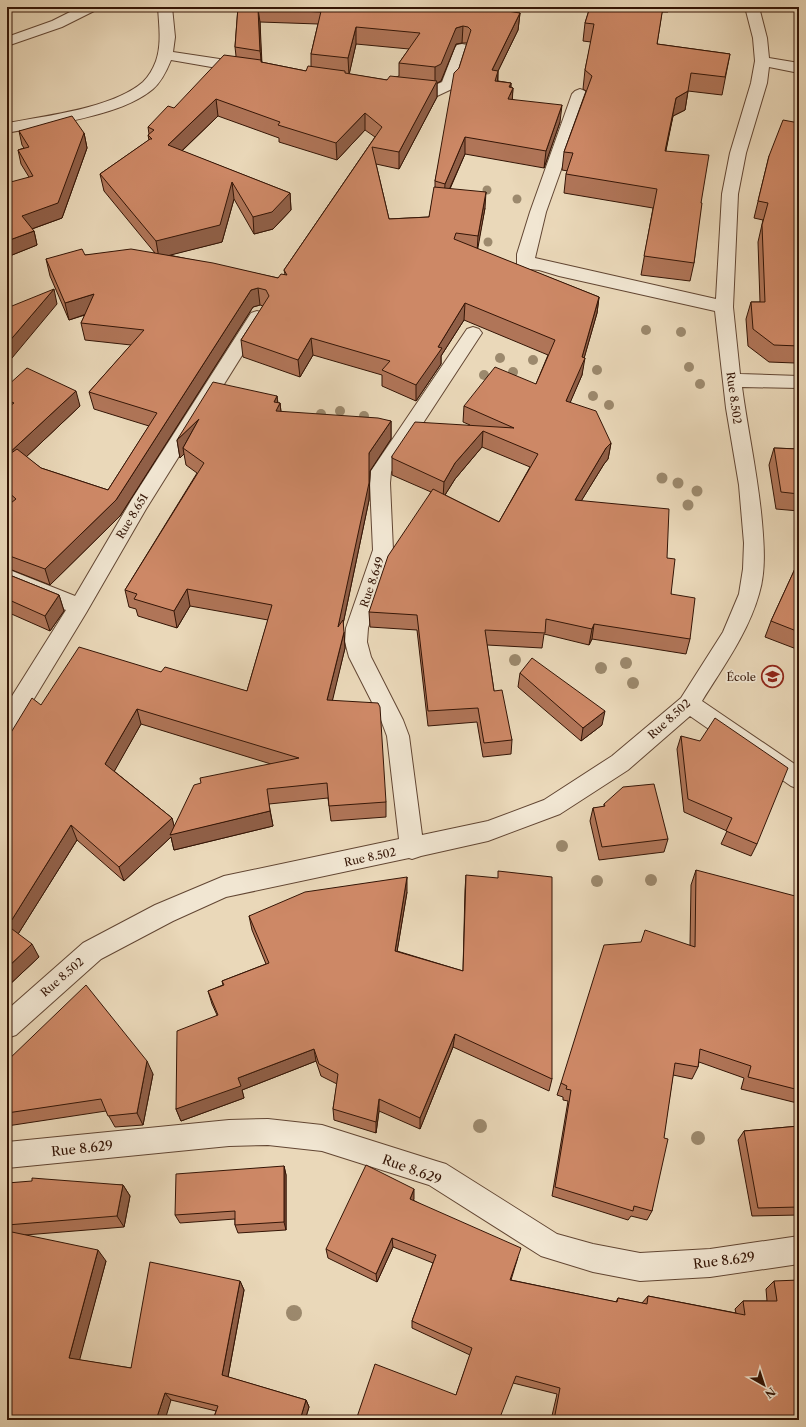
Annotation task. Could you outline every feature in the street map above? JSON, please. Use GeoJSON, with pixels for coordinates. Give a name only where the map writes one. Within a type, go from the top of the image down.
{"type":"FeatureCollection","features":[{"type":"Feature","properties":{"kind":"street"},"geometry":{"type":"LineString","coordinates":[[7,42],[57,24],[91,7]]}},
{"type":"Feature","properties":{"kind":"street"},"geometry":{"type":"LineString","coordinates":[[7,128],[98,108],[130,96],[146,87],[157,75],[166,55],[167,33],[165,7]]}},
{"type":"Feature","properties":{"kind":"street","name":"Rue 8.502"},"geometry":{"type":"LineString","coordinates":[[7,1026],[92,951],[164,912],[224,887],[412,849],[488,831],[552,807],[620,763],[689,704],[732,635],[748,594],[753,569],[754,543],[749,486],[732,380],[725,329],[724,307],[730,194],[738,153],[759,83],[762,61],[760,38],[752,7]]}},
{"type":"Feature","properties":{"kind":"street"},"geometry":{"type":"LineString","coordinates":[[393,86],[437,91],[444,88],[449,84],[462,48]]}},
{"type":"Feature","properties":{"kind":"street"},"geometry":{"type":"LineString","coordinates":[[166,55],[260,70]]}},
{"type":"Feature","properties":{"kind":"street"},"geometry":{"type":"LineString","coordinates":[[762,61],[799,68]]}},
{"type":"Feature","properties":{"kind":"street"},"geometry":{"type":"LineString","coordinates":[[580,94],[538,212],[526,254],[526,264],[540,264],[559,270],[724,307]]}},
{"type":"Feature","properties":{"kind":"street","name":"Rue 8.651"},"geometry":{"type":"LineString","coordinates":[[7,723],[79,607],[139,504],[260,312]]}},
{"type":"Feature","properties":{"kind":"street","name":"Rue 8.649"},"geometry":{"type":"LineString","coordinates":[[412,849],[398,736],[392,720],[360,657],[356,642],[357,628],[383,550],[380,483],[381,471],[473,333]]}},
{"type":"Feature","properties":{"kind":"street"},"geometry":{"type":"LineString","coordinates":[[732,380],[799,382]]}},
{"type":"Feature","properties":{"kind":"street"},"geometry":{"type":"LineString","coordinates":[[7,577],[79,607]]}},
{"type":"Feature","properties":{"kind":"street"},"geometry":{"type":"LineString","coordinates":[[689,704],[799,779]]}},
{"type":"Feature","properties":{"kind":"street","name":"Rue 8.629"},"geometry":{"type":"LineString","coordinates":[[7,1155],[229,1133],[268,1132],[322,1138],[436,1174],[551,1246],[593,1258],[640,1267],[710,1263],[799,1250]]}},
{"type":"Feature","properties":{"kind":"building"},"geometry":{"type":"Polygon","coordinates":[[[238,7],[321,7],[321,12],[258,9],[260,51],[235,47],[238,7]]]}},
{"type":"Feature","properties":{"kind":"building"},"geometry":{"type":"Polygon","coordinates":[[[322,7],[481,7],[520,13],[492,70],[498,71],[495,81],[511,83],[509,87],[513,88],[508,99],[562,105],[546,151],[465,137],[445,184],[435,181],[454,73],[459,68],[471,30],[468,27],[463,26],[456,28],[441,64],[435,67],[399,63],[420,33],[356,27],[348,58],[311,54],[322,7]]]}},
{"type":"Feature","properties":{"kind":"building"},"geometry":{"type":"Polygon","coordinates":[[[590,7],[663,7],[657,44],[730,54],[725,77],[691,73],[688,91],[676,98],[665,151],[709,155],[701,203],[694,263],[644,256],[657,189],[566,174],[573,153],[564,152],[592,76],[585,70],[594,24],[585,23],[590,7]]]}},
{"type":"Feature","properties":{"kind":"building"},"geometry":{"type":"Polygon","coordinates":[[[224,55],[261,60],[261,62],[306,71],[308,66],[345,71],[345,73],[387,80],[390,76],[437,81],[399,152],[372,147],[389,219],[429,217],[434,187],[486,192],[478,236],[456,233],[454,239],[599,297],[582,357],[585,358],[566,401],[596,411],[611,443],[606,448],[575,500],[669,509],[667,558],[675,559],[671,594],[695,598],[690,639],[594,624],[592,629],[546,619],[545,633],[485,630],[494,691],[502,690],[512,740],[484,743],[478,708],[428,711],[417,615],[369,612],[388,556],[433,489],[499,522],[538,454],[483,431],[455,463],[444,482],[392,458],[392,456],[415,422],[514,428],[464,406],[495,367],[536,384],[555,340],[465,303],[438,347],[442,348],[416,385],[382,370],[390,361],[311,338],[298,360],[241,340],[269,296],[266,290],[258,288],[251,290],[116,500],[45,569],[7,555],[7,536],[10,533],[7,531],[7,506],[16,499],[7,491],[7,456],[17,449],[41,468],[108,490],[157,413],[89,392],[144,330],[81,323],[94,294],[65,303],[46,259],[82,249],[85,255],[131,249],[213,263],[278,278],[281,274],[287,275],[284,270],[382,127],[365,113],[336,143],[278,125],[280,122],[216,99],[168,145],[290,193],[272,212],[253,217],[232,182],[220,225],[156,241],[100,174],[152,139],[148,135],[154,130],[148,127],[168,106],[174,108],[224,55]]]}},
{"type":"Feature","properties":{"kind":"building"},"geometry":{"type":"Polygon","coordinates":[[[72,116],[84,133],[58,203],[22,216],[34,231],[7,241],[7,183],[33,176],[18,150],[29,147],[19,131],[72,116]]]}},
{"type":"Feature","properties":{"kind":"building"},"geometry":{"type":"Polygon","coordinates":[[[783,120],[799,123],[799,346],[774,345],[753,329],[751,302],[765,302],[762,225],[768,203],[758,201],[769,156],[783,120]]]}},
{"type":"Feature","properties":{"kind":"building"},"geometry":{"type":"Polygon","coordinates":[[[54,289],[7,344],[7,308],[54,289]]]}},
{"type":"Feature","properties":{"kind":"building"},"geometry":{"type":"Polygon","coordinates":[[[27,368],[76,391],[7,455],[7,408],[14,403],[7,400],[7,386],[27,368]]]}},
{"type":"Feature","properties":{"kind":"building"},"geometry":{"type":"Polygon","coordinates":[[[213,382],[277,396],[274,402],[280,403],[276,411],[378,418],[391,421],[369,453],[369,483],[338,627],[343,620],[344,632],[327,700],[378,703],[380,707],[386,802],[329,806],[327,783],[267,789],[270,811],[170,835],[194,785],[201,783],[200,778],[299,758],[137,709],[105,764],[172,818],[119,867],[71,825],[8,926],[32,944],[7,968],[7,739],[32,698],[41,705],[79,647],[161,672],[165,667],[247,691],[272,605],[187,589],[174,611],[134,599],[137,594],[125,590],[204,463],[183,448],[199,419],[177,440],[213,382]]]}},
{"type":"Feature","properties":{"kind":"building"},"geometry":{"type":"Polygon","coordinates":[[[774,448],[799,449],[799,494],[781,492],[774,448]]]}},
{"type":"Feature","properties":{"kind":"building"},"geometry":{"type":"Polygon","coordinates":[[[799,560],[799,632],[771,621],[799,560]]]}},
{"type":"Feature","properties":{"kind":"building"},"geometry":{"type":"Polygon","coordinates":[[[7,574],[59,595],[45,616],[7,599],[7,574]]]}},
{"type":"Feature","properties":{"kind":"building"},"geometry":{"type":"Polygon","coordinates":[[[532,658],[605,711],[583,728],[520,673],[532,658]]]}},
{"type":"Feature","properties":{"kind":"building"},"geometry":{"type":"Polygon","coordinates":[[[715,718],[788,768],[757,844],[726,831],[732,818],[688,799],[681,736],[700,741],[715,718]]]}},
{"type":"Feature","properties":{"kind":"building"},"geometry":{"type":"Polygon","coordinates":[[[654,784],[668,839],[602,847],[593,808],[605,806],[604,804],[623,787],[654,784]]]}},
{"type":"Feature","properties":{"kind":"building"},"geometry":{"type":"Polygon","coordinates":[[[696,870],[799,897],[799,1036],[795,1037],[799,1059],[799,1090],[748,1077],[751,1066],[700,1049],[698,1067],[675,1063],[664,1138],[668,1139],[652,1211],[634,1206],[633,1211],[555,1187],[571,1090],[566,1089],[567,1086],[561,1083],[604,945],[641,942],[645,930],[695,947],[696,870]]]}},
{"type":"Feature","properties":{"kind":"building"},"geometry":{"type":"Polygon","coordinates":[[[498,871],[552,877],[552,1079],[455,1034],[420,1118],[379,1099],[376,1122],[333,1109],[338,1074],[319,1064],[314,1049],[238,1078],[241,1086],[176,1109],[177,1031],[218,1015],[208,991],[224,985],[222,981],[269,963],[249,916],[305,892],[407,877],[395,951],[463,971],[466,875],[498,878],[498,871]]]}},
{"type":"Feature","properties":{"kind":"building"},"geometry":{"type":"Polygon","coordinates":[[[86,985],[147,1061],[137,1113],[108,1116],[101,1099],[7,1113],[7,1061],[86,985]]]}},
{"type":"Feature","properties":{"kind":"building"},"geometry":{"type":"Polygon","coordinates":[[[799,1126],[799,1207],[758,1208],[744,1131],[799,1126]]]}},
{"type":"Feature","properties":{"kind":"building"},"geometry":{"type":"Polygon","coordinates":[[[366,1165],[414,1189],[410,1199],[521,1248],[510,1280],[617,1302],[618,1298],[647,1304],[648,1296],[745,1315],[743,1301],[777,1301],[774,1281],[799,1280],[799,1420],[554,1420],[560,1388],[516,1376],[499,1420],[356,1420],[375,1364],[456,1395],[472,1348],[412,1321],[436,1255],[392,1238],[376,1274],[326,1249],[366,1165]]]}},
{"type":"Feature","properties":{"kind":"building"},"geometry":{"type":"Polygon","coordinates":[[[284,1166],[284,1222],[235,1225],[235,1211],[175,1215],[176,1174],[284,1166]]]}},
{"type":"Feature","properties":{"kind":"building"},"geometry":{"type":"Polygon","coordinates":[[[32,1178],[123,1185],[117,1216],[7,1225],[7,1183],[32,1181],[32,1178]]]}},
{"type":"Feature","properties":{"kind":"building"},"geometry":{"type":"Polygon","coordinates":[[[7,1231],[98,1250],[69,1358],[131,1368],[150,1262],[240,1281],[222,1375],[306,1400],[300,1420],[213,1420],[218,1406],[165,1393],[156,1420],[7,1420],[7,1231]]]}},
{"type":"Feature","properties":{"kind":"place","name":"École"},"geometry":{"type":"Point","coordinates":[772,677]}}]}
